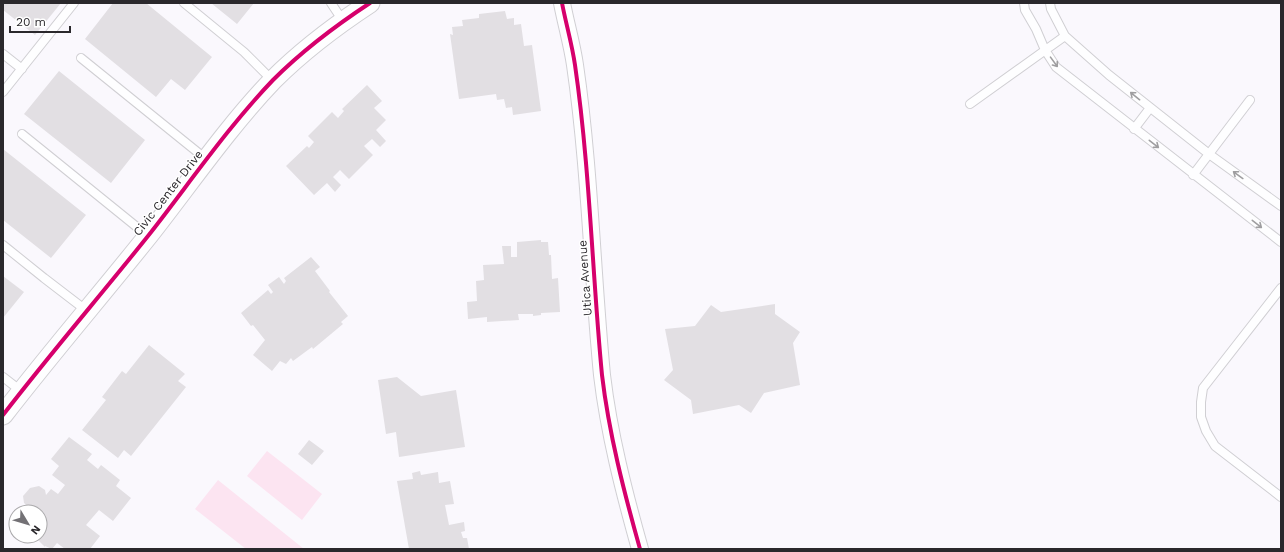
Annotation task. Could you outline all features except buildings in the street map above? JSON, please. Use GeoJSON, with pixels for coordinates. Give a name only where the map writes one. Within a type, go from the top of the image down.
{"type":"FeatureCollection","features":[{"type":"Feature","properties":{"kind":"street","name":"Civic Center Drive"},"geometry":{"type":"LineString","coordinates":[[3,415],[148,236],[234,126],[273,80],[307,48],[342,21],[370,3]]}},
{"type":"Feature","properties":{"kind":"street","name":"Utica Avenue"},"geometry":{"type":"LineString","coordinates":[[562,3],[575,64],[590,204],[602,376],[610,430],[640,549]]}},
{"type":"Feature","properties":{"kind":"lane"},"geometry":{"type":"LineString","coordinates":[[3,92],[74,3]]}},
{"type":"Feature","properties":{"kind":"lane"},"geometry":{"type":"LineString","coordinates":[[184,3],[244,52],[273,80]]}},
{"type":"Feature","properties":{"kind":"lane"},"geometry":{"type":"LineString","coordinates":[[331,3],[342,21]]}},
{"type":"Feature","properties":{"kind":"lane"},"geometry":{"type":"LineString","coordinates":[[1024,3],[1025,10],[1036,29],[1045,50],[1056,66],[1134,129],[1281,242]]}},
{"type":"Feature","properties":{"kind":"lane"},"geometry":{"type":"LineString","coordinates":[[1050,3],[1051,9],[1065,36],[1109,75],[1209,154],[1281,206]]}},
{"type":"Feature","properties":{"kind":"lane"},"geometry":{"type":"LineString","coordinates":[[970,104],[1065,36]]}},
{"type":"Feature","properties":{"kind":"lane"},"geometry":{"type":"LineString","coordinates":[[3,54],[22,69]]}},
{"type":"Feature","properties":{"kind":"lane"},"geometry":{"type":"LineString","coordinates":[[80,58],[207,160]]}},
{"type":"Feature","properties":{"kind":"lane"},"geometry":{"type":"LineString","coordinates":[[1193,175],[1250,100]]}},
{"type":"Feature","properties":{"kind":"lane"},"geometry":{"type":"LineString","coordinates":[[1134,129],[1150,108]]}},
{"type":"Feature","properties":{"kind":"lane"},"geometry":{"type":"LineString","coordinates":[[22,134],[148,236]]}},
{"type":"Feature","properties":{"kind":"lane"},"geometry":{"type":"LineString","coordinates":[[3,245],[87,311]]}},
{"type":"Feature","properties":{"kind":"lane"},"geometry":{"type":"LineString","coordinates":[[1281,288],[1203,388],[1201,402],[1201,417],[1206,431],[1215,446],[1281,497]]}},
{"type":"Feature","properties":{"kind":"lane"},"geometry":{"type":"LineString","coordinates":[[3,377],[21,391]]}},
{"type":"Feature","properties":{"kind":"shaded area"},"geometry":{"type":"Polygon","coordinates":[[[267,451],[322,494],[302,520],[247,476],[267,451]]]}},
{"type":"Feature","properties":{"kind":"shaded area"},"geometry":{"type":"Polygon","coordinates":[[[218,480],[304,549],[246,549],[195,509],[218,480]]]}},
{"type":"Feature","properties":{"kind":"cycle path"},"geometry":{"type":"LineString","coordinates":[[3,415],[148,236],[256,98],[284,69],[307,49],[370,3]]}},
{"type":"Feature","properties":{"kind":"cycle path"},"geometry":{"type":"LineString","coordinates":[[562,3],[574,57],[580,104],[605,397],[618,463],[640,549]]}}]}
